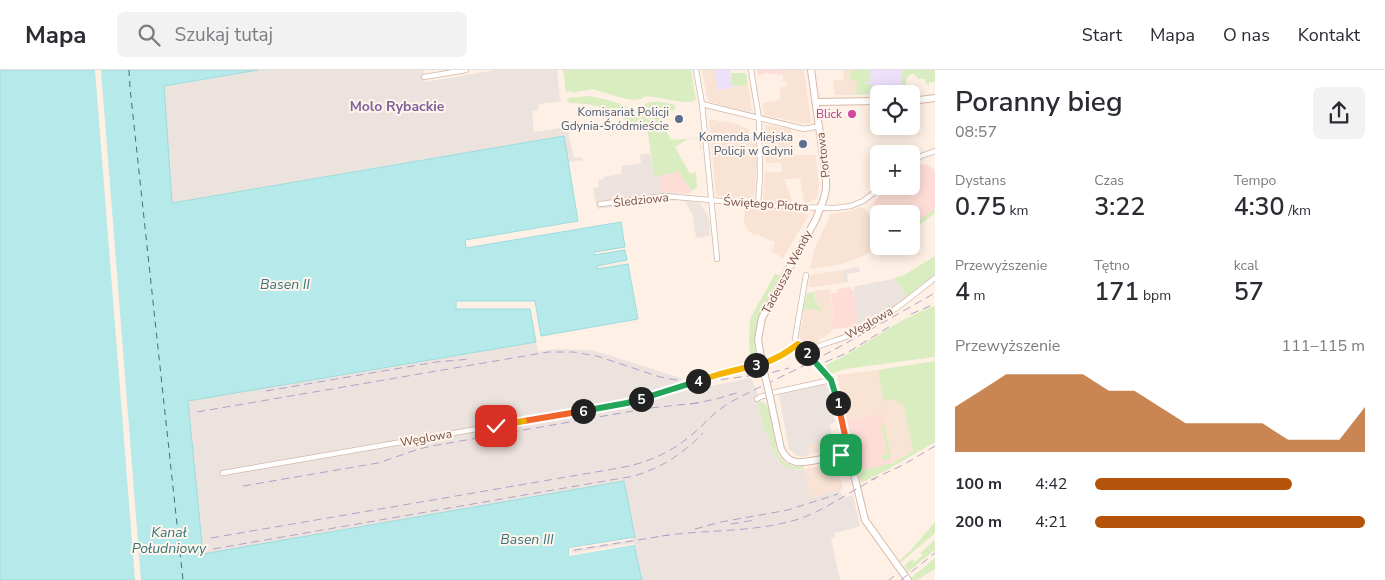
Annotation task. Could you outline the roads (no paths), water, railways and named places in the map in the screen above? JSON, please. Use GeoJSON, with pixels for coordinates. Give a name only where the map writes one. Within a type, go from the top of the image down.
{"type":"FeatureCollection","features":[{"type":"Feature","properties":{"kind":"street"},"geometry":{"type":"LineString","coordinates":[[424,77],[466,70]]}},
{"type":"Feature","properties":{"kind":"street"},"geometry":{"type":"LineString","coordinates":[[696,70],[702,104],[717,259]]}},
{"type":"Feature","properties":{"kind":"street"},"geometry":{"type":"LineString","coordinates":[[751,70],[759,119],[760,176],[758,204]]}},
{"type":"Feature","properties":{"kind":"street","name":"Portowa"},"geometry":{"type":"LineString","coordinates":[[812,70],[827,184],[821,208]]}},
{"type":"Feature","properties":{"kind":"street"},"geometry":{"type":"LineString","coordinates":[[920,99],[935,98]]}},
{"type":"Feature","properties":{"kind":"street"},"geometry":{"type":"LineString","coordinates":[[816,102],[870,101]]}},
{"type":"Feature","properties":{"kind":"street"},"geometry":{"type":"LineString","coordinates":[[702,104],[804,129],[820,126]]}},
{"type":"Feature","properties":{"kind":"street"},"geometry":{"type":"LineString","coordinates":[[920,157],[935,151]]}},
{"type":"Feature","properties":{"kind":"street"},"geometry":{"type":"LineString","coordinates":[[821,208],[851,206],[871,195]]}},
{"type":"Feature","properties":{"kind":"street","name":"Śledziowa"},"geometry":{"type":"LineString","coordinates":[[600,204],[661,196],[712,200]]}},
{"type":"Feature","properties":{"kind":"street","name":"Świętego Piotra"},"geometry":{"type":"LineString","coordinates":[[712,200],[821,208]]}},
{"type":"Feature","properties":{"kind":"street","name":"Tadeusza Wendy"},"geometry":{"type":"LineString","coordinates":[[821,208],[760,324],[758,339],[783,454],[789,459],[800,463],[849,454]]}},
{"type":"Feature","properties":{"kind":"street"},"geometry":{"type":"LineString","coordinates":[[806,275],[795,337],[796,341],[831,380],[865,520],[908,580]]}},
{"type":"Feature","properties":{"kind":"street","name":"Węglowa"},"geometry":{"type":"LineString","coordinates":[[805,352],[850,336],[868,326],[935,278]]}},
{"type":"Feature","properties":{"kind":"street","name":"Węglowa"},"geometry":{"type":"LineString","coordinates":[[223,473],[627,403],[720,374],[767,363],[798,344]]}},
{"type":"Feature","properties":{"kind":"street"},"geometry":{"type":"LineString","coordinates":[[757,399],[760,396],[831,380]]}},
{"type":"Feature","properties":{"kind":"water"},"geometry":{"type":"Polygon","coordinates":[[[0,70],[258,70],[164,86],[172,203],[564,136],[578,221],[465,240],[466,248],[621,222],[625,247],[594,252],[594,255],[625,250],[627,260],[597,266],[597,269],[628,264],[638,319],[541,336],[535,301],[456,301],[456,309],[530,309],[536,342],[188,401],[203,554],[624,481],[635,537],[569,548],[569,555],[634,545],[642,580],[0,580],[0,70]]]}},
{"type":"Feature","properties":{"kind":"railway"},"geometry":{"type":"LineString","coordinates":[[211,538],[640,463],[659,456],[677,446],[729,403],[827,354],[935,293]]}},
{"type":"Feature","properties":{"kind":"railway"},"geometry":{"type":"LineString","coordinates":[[911,314],[935,304]]}},
{"type":"Feature","properties":{"kind":"railway"},"geometry":{"type":"LineString","coordinates":[[813,367],[847,353],[892,325]]}},
{"type":"Feature","properties":{"kind":"railway"},"geometry":{"type":"LineString","coordinates":[[197,412],[548,352],[573,352],[597,356],[660,377],[688,382],[770,373],[789,368]]}},
{"type":"Feature","properties":{"kind":"railway"},"geometry":{"type":"LineString","coordinates":[[266,391],[436,362],[470,359]]}},
{"type":"Feature","properties":{"kind":"railway"},"geometry":{"type":"LineString","coordinates":[[691,404],[740,392]]}},
{"type":"Feature","properties":{"kind":"railway"},"geometry":{"type":"LineString","coordinates":[[243,486],[378,463],[432,446],[650,408],[698,403]]}},
{"type":"Feature","properties":{"kind":"railway"},"geometry":{"type":"LineString","coordinates":[[213,549],[634,476],[653,469],[671,459],[703,433]]}},
{"type":"Feature","properties":{"kind":"railway"},"geometry":{"type":"LineString","coordinates":[[871,480],[903,465],[935,446]]}},
{"type":"Feature","properties":{"kind":"railway"},"geometry":{"type":"LineString","coordinates":[[662,536],[785,523],[802,518],[821,509],[876,478]]}},
{"type":"Feature","properties":{"kind":"railway"},"geometry":{"type":"LineString","coordinates":[[695,529],[721,522],[788,510],[838,494]]}},
{"type":"Feature","properties":{"kind":"railway"},"geometry":{"type":"LineString","coordinates":[[731,524],[755,520]]}},
{"type":"Feature","properties":{"kind":"railway"},"geometry":{"type":"LineString","coordinates":[[574,550],[669,535]]}},
{"type":"Feature","properties":{"kind":"railway"},"geometry":{"type":"LineString","coordinates":[[901,580],[935,553]]}},
{"type":"Feature","properties":{"kind":"railway"},"geometry":{"type":"LineString","coordinates":[[889,580],[894,576]]}},
{"type":"Feature","properties":{"kind":"place","name":"Blick"},"geometry":{"type":"Point","coordinates":[852,114]}},
{"type":"Feature","properties":{"kind":"place","name":"Komisariat Policji Gdynia-Śródmieście"},"geometry":{"type":"Point","coordinates":[679,119]}},
{"type":"Feature","properties":{"kind":"place","name":"Komenda Miejska Policji w Gdyni"},"geometry":{"type":"Point","coordinates":[803,144]}},
{"type":"Feature","properties":{"kind":"district","name":"Molo Rybackie"},"geometry":{"type":"Point","coordinates":[397,106]}},
{"type":"Feature","properties":{"kind":"water label","name":"Basen II"},"geometry":{"type":"Point","coordinates":[285,284]}},
{"type":"Feature","properties":{"kind":"water label","name":"Basen III"},"geometry":{"type":"Point","coordinates":[527,539]}},
{"type":"Feature","properties":{"kind":"water label","name":"Kanał Południowy"},"geometry":{"type":"Point","coordinates":[169,540]}}]}
